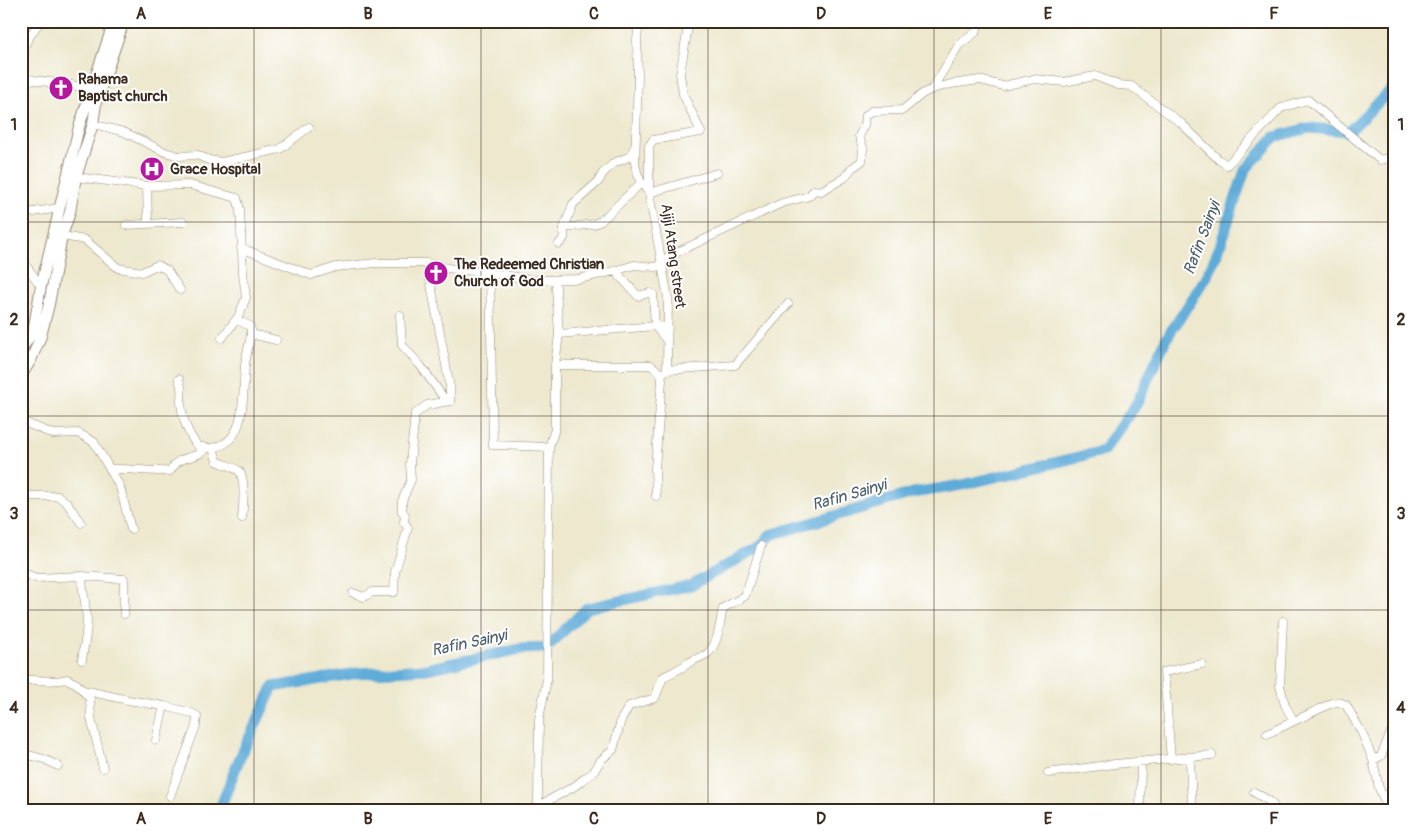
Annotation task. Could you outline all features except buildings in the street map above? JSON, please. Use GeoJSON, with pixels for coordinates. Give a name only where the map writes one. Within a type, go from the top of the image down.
{"type":"FeatureCollection","features":[{"type":"Feature","properties":{"kind":"main road"},"geometry":{"type":"LineString","coordinates":[[21,350],[33,332],[41,286],[79,126],[114,21]]}},
{"type":"Feature","properties":{"kind":"main road"},"geometry":{"type":"LineString","coordinates":[[21,376],[31,360],[41,336],[62,236],[70,212],[76,177],[93,124],[96,103],[124,21]]}},
{"type":"Feature","properties":{"kind":"street"},"geometry":{"type":"LineString","coordinates":[[21,65],[24,45],[40,21]]}},
{"type":"Feature","properties":{"kind":"street","name":"Ajiji Atang street"},"geometry":{"type":"LineString","coordinates":[[639,21],[637,40],[636,174],[649,193],[668,298],[668,328],[655,468],[656,496]]}},
{"type":"Feature","properties":{"kind":"street"},"geometry":{"type":"LineString","coordinates":[[689,21],[680,74],[683,94],[701,132],[653,140],[649,146],[649,193],[717,173]]}},
{"type":"Feature","properties":{"kind":"street"},"geometry":{"type":"LineString","coordinates":[[932,89],[959,46],[976,32],[980,21]]}},
{"type":"Feature","properties":{"kind":"street"},"geometry":{"type":"LineString","coordinates":[[21,76],[33,80],[72,85],[90,90]]}},
{"type":"Feature","properties":{"kind":"street"},"geometry":{"type":"LineString","coordinates":[[241,248],[311,275],[336,268],[376,263],[427,263],[447,268],[490,272],[534,280],[558,280],[578,279],[615,272],[634,265],[656,267],[669,256],[723,230],[782,203],[809,196],[814,190],[821,191],[844,178],[852,168],[862,161],[863,148],[859,136],[865,125],[866,116],[872,112],[903,110],[922,94],[932,89],[980,80],[1003,86],[1034,79],[1064,82],[1095,76],[1118,85],[1131,86],[1181,123],[1218,160],[1227,165],[1281,108],[1308,100],[1380,160],[1394,157]]}},
{"type":"Feature","properties":{"kind":"street"},"geometry":{"type":"LineString","coordinates":[[93,124],[124,132],[165,152],[179,156],[197,155],[208,160],[222,162],[280,149],[309,127]]}},
{"type":"Feature","properties":{"kind":"street"},"geometry":{"type":"LineString","coordinates":[[559,244],[564,238],[564,228],[573,204],[598,182],[603,173],[614,163],[631,156],[636,141]]}},
{"type":"Feature","properties":{"kind":"street"},"geometry":{"type":"LineString","coordinates":[[76,177],[147,186],[190,185],[237,198],[240,209],[241,248],[246,298],[238,317],[222,338]]}},
{"type":"Feature","properties":{"kind":"street"},"geometry":{"type":"LineString","coordinates":[[564,228],[594,224],[601,220],[641,183]]}},
{"type":"Feature","properties":{"kind":"street"},"geometry":{"type":"LineString","coordinates":[[147,186],[148,222]]}},
{"type":"Feature","properties":{"kind":"street"},"geometry":{"type":"LineString","coordinates":[[21,214],[59,208]]}},
{"type":"Feature","properties":{"kind":"street"},"geometry":{"type":"LineString","coordinates":[[126,225],[148,222],[183,222]]}},
{"type":"Feature","properties":{"kind":"street"},"geometry":{"type":"LineString","coordinates":[[62,236],[85,240],[118,268],[142,272],[157,265],[163,267],[180,290]]}},
{"type":"Feature","properties":{"kind":"street"},"geometry":{"type":"LineString","coordinates":[[21,259],[41,286]]}},
{"type":"Feature","properties":{"kind":"street"},"geometry":{"type":"LineString","coordinates":[[352,593],[364,597],[372,592],[394,592],[396,572],[408,528],[404,522],[405,515],[402,510],[402,501],[411,480],[410,463],[415,414],[428,405],[450,401],[450,387],[427,263]]}},
{"type":"Feature","properties":{"kind":"street"},"geometry":{"type":"LineString","coordinates":[[490,272],[492,444],[549,447]]}},
{"type":"Feature","properties":{"kind":"street"},"geometry":{"type":"LineString","coordinates":[[615,272],[638,296],[649,293],[653,294],[655,326],[667,341]]}},
{"type":"Feature","properties":{"kind":"street"},"geometry":{"type":"LineString","coordinates":[[538,805],[538,719],[547,679],[549,447],[555,429],[555,365],[559,334],[556,287]]}},
{"type":"Feature","properties":{"kind":"street"},"geometry":{"type":"LineString","coordinates":[[555,365],[651,365],[664,372],[735,365],[788,304]]}},
{"type":"Feature","properties":{"kind":"street"},"geometry":{"type":"LineString","coordinates":[[400,315],[402,345],[420,365],[446,401]]}},
{"type":"Feature","properties":{"kind":"street"},"geometry":{"type":"LineString","coordinates":[[110,470],[128,468],[152,472],[170,471],[177,462],[186,458],[200,456],[210,448],[227,442],[233,435],[240,421],[245,363],[251,334],[250,326],[239,321],[238,317]]}},
{"type":"Feature","properties":{"kind":"street"},"geometry":{"type":"LineString","coordinates":[[559,334],[655,326],[668,328]]}},
{"type":"Feature","properties":{"kind":"street"},"geometry":{"type":"LineString","coordinates":[[251,334],[276,340]]}},
{"type":"Feature","properties":{"kind":"street"},"geometry":{"type":"LineString","coordinates":[[179,380],[183,390],[181,403],[186,426],[191,438],[198,446],[210,448]]}},
{"type":"Feature","properties":{"kind":"street"},"geometry":{"type":"LineString","coordinates":[[21,421],[53,434],[78,433],[94,442],[120,487],[131,529]]}},
{"type":"Feature","properties":{"kind":"street"},"geometry":{"type":"LineString","coordinates":[[210,448],[217,461],[239,471],[241,475],[245,493],[242,518]]}},
{"type":"Feature","properties":{"kind":"street"},"geometry":{"type":"LineString","coordinates":[[21,496],[58,496],[67,503],[81,523]]}},
{"type":"Feature","properties":{"kind":"street"},"geometry":{"type":"LineString","coordinates":[[529,811],[575,786],[593,773],[601,760],[613,750],[621,720],[629,706],[655,698],[663,677],[684,668],[692,660],[699,659],[708,652],[713,645],[723,608],[746,596],[760,546]]}},
{"type":"Feature","properties":{"kind":"street"},"geometry":{"type":"LineString","coordinates":[[21,572],[36,578],[82,576],[124,579],[124,614]]}},
{"type":"Feature","properties":{"kind":"street"},"geometry":{"type":"LineString","coordinates":[[82,576],[82,596],[86,611],[87,630],[82,660]]}},
{"type":"Feature","properties":{"kind":"street"},"geometry":{"type":"LineString","coordinates":[[1283,621],[1280,686],[1284,706],[1294,720]]}},
{"type":"Feature","properties":{"kind":"street"},"geometry":{"type":"LineString","coordinates":[[1171,759],[1164,672],[1202,664]]}},
{"type":"Feature","properties":{"kind":"street"},"geometry":{"type":"LineString","coordinates":[[21,680],[60,681],[66,679],[77,684],[83,690],[90,699],[91,718],[103,768]]}},
{"type":"Feature","properties":{"kind":"street"},"geometry":{"type":"LineString","coordinates":[[83,690],[192,712],[197,716],[196,726],[170,796]]}},
{"type":"Feature","properties":{"kind":"street"},"geometry":{"type":"LineString","coordinates":[[1267,734],[1332,703],[1339,702],[1346,705],[1362,733],[1373,760],[1379,788],[1389,811]]}},
{"type":"Feature","properties":{"kind":"street"},"geometry":{"type":"LineString","coordinates":[[156,740],[164,706]]}},
{"type":"Feature","properties":{"kind":"street"},"geometry":{"type":"LineString","coordinates":[[1373,760],[1381,756],[1391,732]]}},
{"type":"Feature","properties":{"kind":"street"},"geometry":{"type":"LineString","coordinates":[[21,753],[44,759],[58,766]]}},
{"type":"Feature","properties":{"kind":"street"},"geometry":{"type":"LineString","coordinates":[[1048,773],[1212,756]]}},
{"type":"Feature","properties":{"kind":"street"},"geometry":{"type":"LineString","coordinates":[[1190,758],[1192,811]]}},
{"type":"Feature","properties":{"kind":"street"},"geometry":{"type":"LineString","coordinates":[[1140,811],[1141,762]]}},
{"type":"Feature","properties":{"kind":"street"},"geometry":{"type":"LineString","coordinates":[[1254,792],[1271,802],[1276,811]]}},
{"type":"Feature","properties":{"kind":"waterway","name":"Rafin Sainyi"},"geometry":{"type":"LineString","coordinates":[[219,811],[238,762],[273,687],[358,673],[426,669],[520,649],[546,648],[587,608],[692,585],[761,546],[770,535],[913,493],[962,485],[1103,451],[1137,403],[1166,339],[1206,278],[1219,249],[1245,170],[1275,137],[1308,128],[1349,131],[1394,87]]}},
{"type":"Feature","properties":{"kind":"place","name":"Rahama Baptist church"},"geometry":{"type":"Point","coordinates":[61,88]}},
{"type":"Feature","properties":{"kind":"place","name":"Grace Hospital"},"geometry":{"type":"Point","coordinates":[152,169]}},
{"type":"Feature","properties":{"kind":"place","name":"The Redeemed Christian Church of God"},"geometry":{"type":"Point","coordinates":[436,273]}}]}
